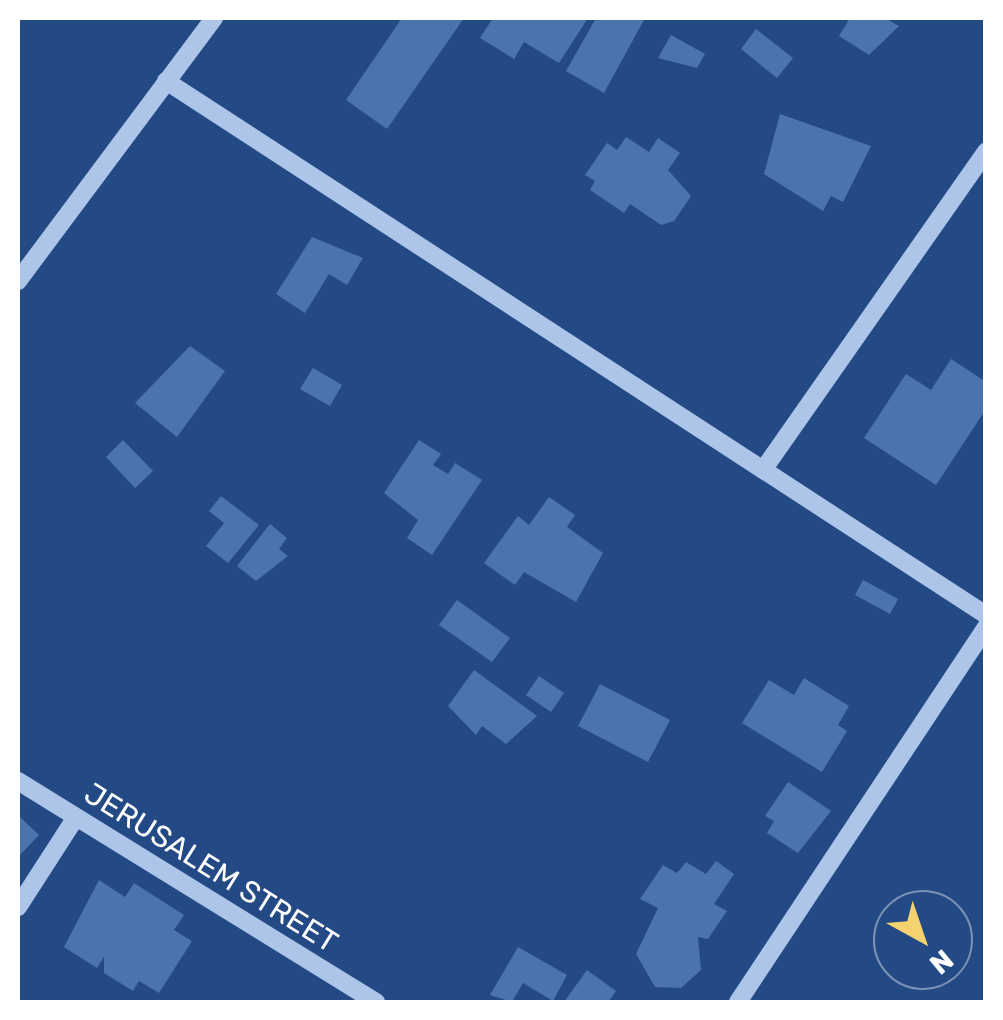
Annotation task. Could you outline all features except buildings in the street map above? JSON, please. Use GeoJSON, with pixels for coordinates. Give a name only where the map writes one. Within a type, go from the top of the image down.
{"type":"FeatureCollection","features":[{"type":"Feature","properties":{"kind":"street"},"geometry":{"type":"LineString","coordinates":[[18,281],[214,18]]}},
{"type":"Feature","properties":{"kind":"street"},"geometry":{"type":"LineString","coordinates":[[166,82],[986,616]]}},
{"type":"Feature","properties":{"kind":"street"},"geometry":{"type":"LineString","coordinates":[[763,470],[986,152]]}},
{"type":"Feature","properties":{"kind":"street"},"geometry":{"type":"LineString","coordinates":[[738,1002],[986,627]]}},
{"type":"Feature","properties":{"kind":"street","name":"JERUSALEM STREET"},"geometry":{"type":"LineString","coordinates":[[18,781],[376,1002]]}},
{"type":"Feature","properties":{"kind":"street"},"geometry":{"type":"LineString","coordinates":[[18,908],[76,817]]}}]}
